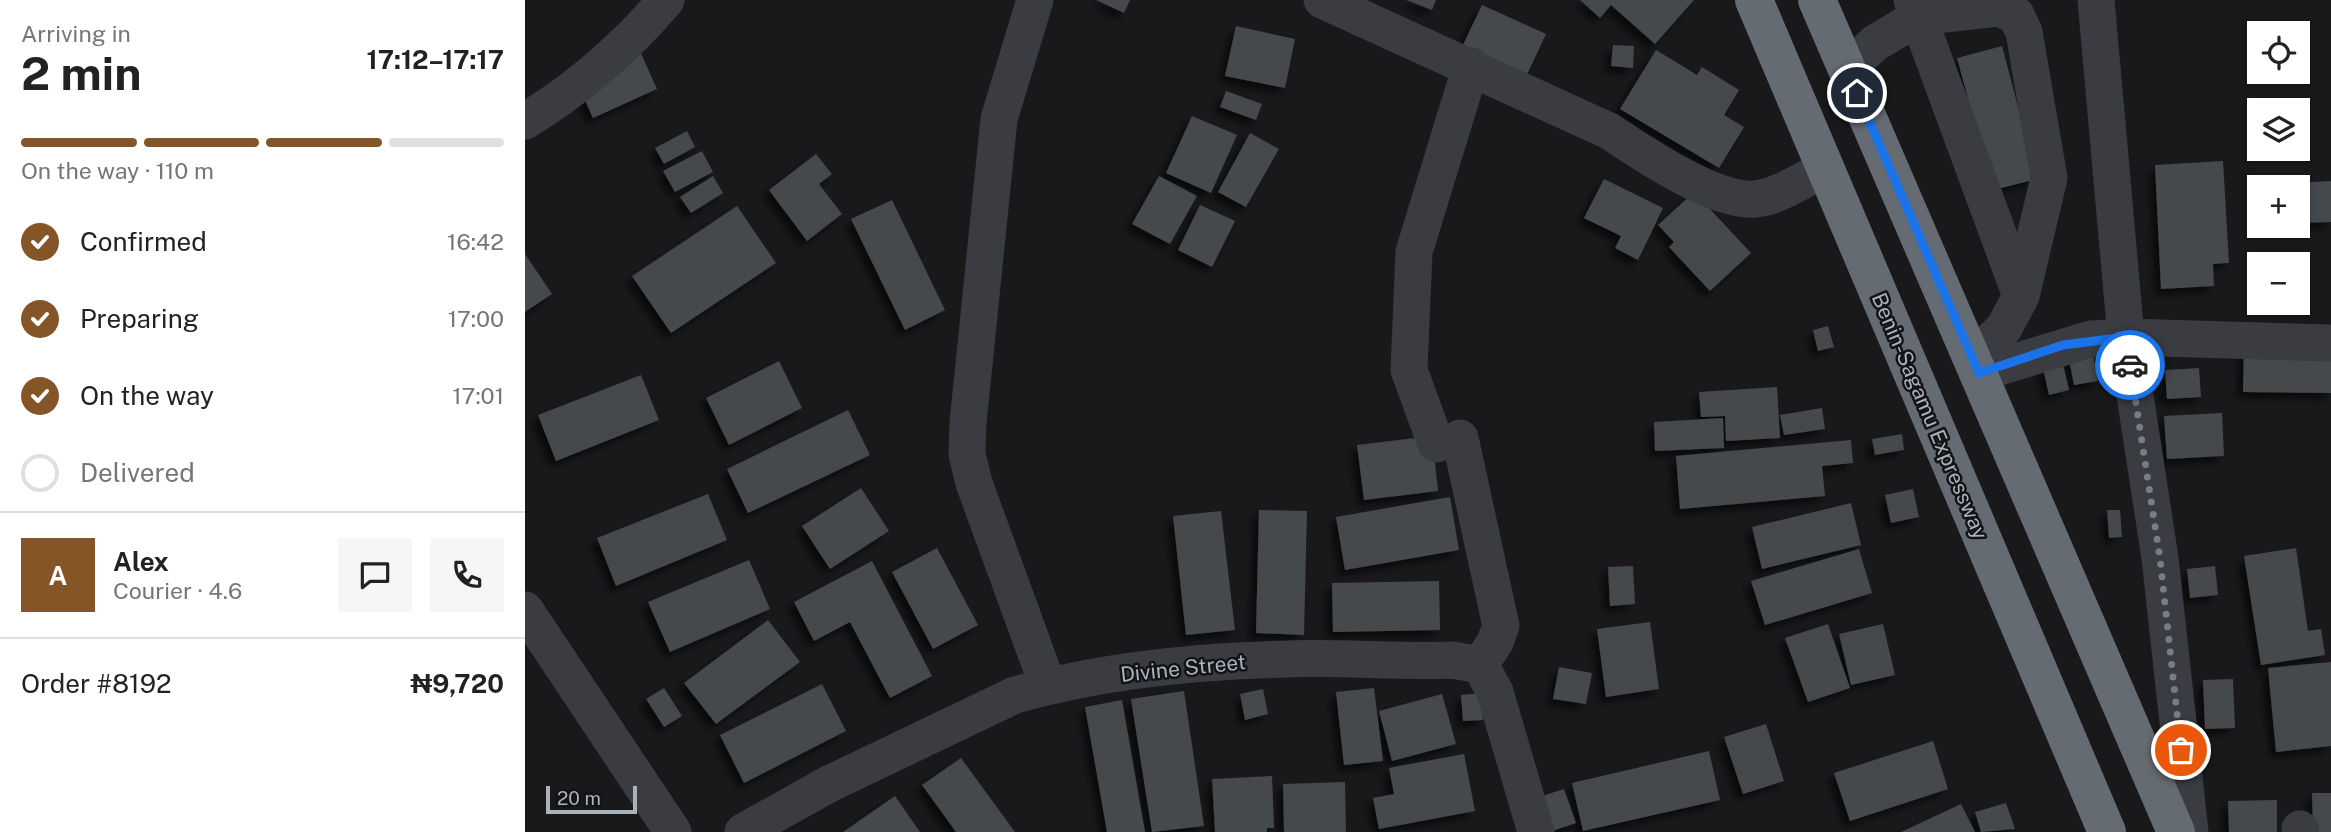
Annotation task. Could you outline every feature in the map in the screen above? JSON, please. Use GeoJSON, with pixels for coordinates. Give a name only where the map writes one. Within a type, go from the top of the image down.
{"type":"FeatureCollection","features":[{"type":"Feature","properties":{"kind":"highway","name":"Benin-Sagamu Expressway"},"geometry":{"type":"LineString","coordinates":[[1754,0],[2108,832]]}},
{"type":"Feature","properties":{"kind":"highway"},"geometry":{"type":"LineString","coordinates":[[1817,0],[1976,366],[2080,615],[2176,832]]}},
{"type":"Feature","properties":{"kind":"street"},"geometry":{"type":"LineString","coordinates":[[525,121],[543,110],[638,32],[666,0]]}},
{"type":"Feature","properties":{"kind":"street"},"geometry":{"type":"LineString","coordinates":[[1035,0],[999,119],[980,285],[967,454],[974,483],[1048,686]]}},
{"type":"Feature","properties":{"kind":"street"},"geometry":{"type":"LineString","coordinates":[[1322,0],[1609,131],[1644,154],[1733,199],[1758,199],[1825,169]]}},
{"type":"Feature","properties":{"kind":"street"},"geometry":{"type":"LineString","coordinates":[[2096,0],[2126,337],[2160,558],[2190,832]]}},
{"type":"Feature","properties":{"kind":"street"},"geometry":{"type":"LineString","coordinates":[[1915,8],[2021,296]]}},
{"type":"Feature","properties":{"kind":"street"},"geometry":{"type":"LineString","coordinates":[[1847,69],[1915,8],[1997,8],[2016,15],[2024,32],[2049,178],[2021,296],[2004,328],[1976,366]]}},
{"type":"Feature","properties":{"kind":"street"},"geometry":{"type":"LineString","coordinates":[[1471,66],[1415,252],[1409,370],[1448,441],[1501,626],[1495,642],[1480,665],[1495,692],[1536,832]]}},
{"type":"Feature","properties":{"kind":"street"},"geometry":{"type":"LineString","coordinates":[[1976,366],[2063,345],[2126,337],[2331,343]]}},
{"type":"Feature","properties":{"kind":"street"},"geometry":{"type":"LineString","coordinates":[[525,610],[673,832]]}},
{"type":"Feature","properties":{"kind":"street","name":"Divine Street"},"geometry":{"type":"LineString","coordinates":[[743,832],[916,740],[972,718],[1015,695],[1048,686],[1148,668],[1286,659],[1453,660],[1480,665]]}},
{"type":"Feature","properties":{"kind":"building"},"geometry":{"type":"Polygon","coordinates":[[[1096,0],[1130,0],[1124,13],[1096,0]]]}},
{"type":"Feature","properties":{"kind":"building"},"geometry":{"type":"Polygon","coordinates":[[[1406,0],[1436,0],[1432,10],[1406,0]]]}},
{"type":"Feature","properties":{"kind":"building"},"geometry":{"type":"Polygon","coordinates":[[[1580,0],[1694,0],[1655,44],[1611,5],[1600,18],[1580,0]]]}},
{"type":"Feature","properties":{"kind":"building"},"geometry":{"type":"Polygon","coordinates":[[[1482,5],[1546,34],[1525,79],[1461,49],[1482,5]]]}},
{"type":"Feature","properties":{"kind":"building"},"geometry":{"type":"Polygon","coordinates":[[[1236,26],[1295,39],[1285,88],[1225,76],[1236,26]]]}},
{"type":"Feature","properties":{"kind":"building"},"geometry":{"type":"Polygon","coordinates":[[[635,40],[657,89],[593,118],[571,70],[635,40]]]}},
{"type":"Feature","properties":{"kind":"building"},"geometry":{"type":"Polygon","coordinates":[[[1613,45],[1634,46],[1633,68],[1611,66],[1613,45]]]}},
{"type":"Feature","properties":{"kind":"building"},"geometry":{"type":"Polygon","coordinates":[[[2002,46],[2037,179],[1993,190],[1957,58],[2002,46]]]}},
{"type":"Feature","properties":{"kind":"building"},"geometry":{"type":"Polygon","coordinates":[[[1656,50],[1697,75],[1702,67],[1739,90],[1724,115],[1744,127],[1719,168],[1620,109],[1656,50]]]}},
{"type":"Feature","properties":{"kind":"building"},"geometry":{"type":"Polygon","coordinates":[[[1226,91],[1262,104],[1256,120],[1220,107],[1226,91]]]}},
{"type":"Feature","properties":{"kind":"building"},"geometry":{"type":"Polygon","coordinates":[[[1192,116],[1237,135],[1211,193],[1166,173],[1192,116]]]}},
{"type":"Feature","properties":{"kind":"building"},"geometry":{"type":"Polygon","coordinates":[[[687,131],[695,147],[664,164],[655,148],[687,131]]]}},
{"type":"Feature","properties":{"kind":"building"},"geometry":{"type":"Polygon","coordinates":[[[1250,133],[1279,149],[1246,207],[1218,192],[1250,133]]]}},
{"type":"Feature","properties":{"kind":"building"},"geometry":{"type":"Polygon","coordinates":[[[702,151],[713,172],[675,192],[663,171],[702,151]]]}},
{"type":"Feature","properties":{"kind":"building"},"geometry":{"type":"Polygon","coordinates":[[[816,154],[832,174],[819,184],[842,214],[807,241],[769,190],[816,154]]]}},
{"type":"Feature","properties":{"kind":"building"},"geometry":{"type":"Polygon","coordinates":[[[2223,161],[2229,263],[2213,264],[2214,286],[2161,289],[2155,165],[2223,161]]]}},
{"type":"Feature","properties":{"kind":"building"},"geometry":{"type":"Polygon","coordinates":[[[713,176],[723,193],[691,213],[680,197],[713,176]]]}},
{"type":"Feature","properties":{"kind":"building"},"geometry":{"type":"Polygon","coordinates":[[[1159,176],[1197,196],[1170,244],[1132,224],[1159,176]]]}},
{"type":"Feature","properties":{"kind":"building"},"geometry":{"type":"Polygon","coordinates":[[[1604,179],[1663,208],[1638,260],[1615,248],[1621,236],[1584,218],[1604,179]]]}},
{"type":"Feature","properties":{"kind":"building"},"geometry":{"type":"Polygon","coordinates":[[[2331,181],[2331,222],[2310,223],[2310,182],[2331,181]]]}},
{"type":"Feature","properties":{"kind":"building"},"geometry":{"type":"Polygon","coordinates":[[[1694,192],[1751,253],[1710,291],[1669,247],[1674,242],[1658,225],[1694,192]]]}},
{"type":"Feature","properties":{"kind":"building"},"geometry":{"type":"Polygon","coordinates":[[[892,200],[945,310],[905,330],[851,219],[892,200]]]}},
{"type":"Feature","properties":{"kind":"building"},"geometry":{"type":"Polygon","coordinates":[[[1200,205],[1235,221],[1212,267],[1178,250],[1200,205]]]}},
{"type":"Feature","properties":{"kind":"building"},"geometry":{"type":"Polygon","coordinates":[[[737,206],[776,263],[671,333],[632,276],[737,206]]]}},
{"type":"Feature","properties":{"kind":"building"},"geometry":{"type":"Polygon","coordinates":[[[525,254],[552,294],[525,312],[525,254]]]}},
{"type":"Feature","properties":{"kind":"building"},"geometry":{"type":"Polygon","coordinates":[[[1828,326],[1834,347],[1818,351],[1813,330],[1828,326]]]}},
{"type":"Feature","properties":{"kind":"building"},"geometry":{"type":"Polygon","coordinates":[[[2090,339],[2098,381],[2074,385],[2066,344],[2090,339]]]}},
{"type":"Feature","properties":{"kind":"building"},"geometry":{"type":"Polygon","coordinates":[[[2244,341],[2331,341],[2331,393],[2243,392],[2244,341]]]}},
{"type":"Feature","properties":{"kind":"building"},"geometry":{"type":"Polygon","coordinates":[[[779,361],[802,408],[729,445],[706,398],[779,361]]]}},
{"type":"Feature","properties":{"kind":"building"},"geometry":{"type":"Polygon","coordinates":[[[2063,364],[2069,390],[2049,395],[2043,368],[2063,364]]]}},
{"type":"Feature","properties":{"kind":"building"},"geometry":{"type":"Polygon","coordinates":[[[2199,368],[2201,397],[2167,399],[2165,370],[2199,368]]]}},
{"type":"Feature","properties":{"kind":"building"},"geometry":{"type":"Polygon","coordinates":[[[641,375],[659,420],[556,461],[538,415],[641,375]]]}},
{"type":"Feature","properties":{"kind":"building"},"geometry":{"type":"Polygon","coordinates":[[[1777,387],[1780,438],[1726,441],[1725,416],[1701,417],[1699,392],[1777,387]]]}},
{"type":"Feature","properties":{"kind":"building"},"geometry":{"type":"Polygon","coordinates":[[[1822,408],[1825,429],[1784,435],[1780,415],[1822,408]]]}},
{"type":"Feature","properties":{"kind":"building"},"geometry":{"type":"Polygon","coordinates":[[[848,410],[870,455],[748,513],[727,469],[848,410]]]}},
{"type":"Feature","properties":{"kind":"building"},"geometry":{"type":"Polygon","coordinates":[[[2222,413],[2224,456],[2167,459],[2164,416],[2222,413]]]}},
{"type":"Feature","properties":{"kind":"building"},"geometry":{"type":"Polygon","coordinates":[[[1723,418],[1724,448],[1655,451],[1654,422],[1723,418]]]}},
{"type":"Feature","properties":{"kind":"building"},"geometry":{"type":"Polygon","coordinates":[[[1902,434],[1904,450],[1875,455],[1872,439],[1902,434]]]}},
{"type":"Feature","properties":{"kind":"building"},"geometry":{"type":"Polygon","coordinates":[[[1432,436],[1438,491],[1364,500],[1357,445],[1432,436]]]}},
{"type":"Feature","properties":{"kind":"building"},"geometry":{"type":"Polygon","coordinates":[[[1851,440],[1853,463],[1822,466],[1825,496],[1680,509],[1676,456],[1851,440]]]}},
{"type":"Feature","properties":{"kind":"building"},"geometry":{"type":"Polygon","coordinates":[[[861,488],[889,531],[830,569],[802,526],[861,488]]]}},
{"type":"Feature","properties":{"kind":"building"},"geometry":{"type":"Polygon","coordinates":[[[1913,489],[1919,517],[1891,523],[1885,495],[1913,489]]]}},
{"type":"Feature","properties":{"kind":"building"},"geometry":{"type":"Polygon","coordinates":[[[708,494],[727,540],[616,586],[597,538],[708,494]]]}},
{"type":"Feature","properties":{"kind":"building"},"geometry":{"type":"Polygon","coordinates":[[[1450,497],[1459,550],[1345,570],[1336,517],[1450,497]]]}},
{"type":"Feature","properties":{"kind":"building"},"geometry":{"type":"Polygon","coordinates":[[[1851,503],[1861,545],[1762,569],[1752,527],[1851,503]]]}},
{"type":"Feature","properties":{"kind":"building"},"geometry":{"type":"Polygon","coordinates":[[[1259,510],[1307,511],[1304,635],[1256,633],[1259,510]]]}},
{"type":"Feature","properties":{"kind":"building"},"geometry":{"type":"Polygon","coordinates":[[[2107,510],[2120,510],[2122,537],[2109,538],[2107,510]]]}},
{"type":"Feature","properties":{"kind":"building"},"geometry":{"type":"Polygon","coordinates":[[[1221,511],[1235,630],[1186,635],[1173,516],[1221,511]]]}},
{"type":"Feature","properties":{"kind":"building"},"geometry":{"type":"Polygon","coordinates":[[[937,548],[978,625],[933,649],[892,572],[937,548]]]}},
{"type":"Feature","properties":{"kind":"building"},"geometry":{"type":"Polygon","coordinates":[[[2296,548],[2308,631],[2321,629],[2325,655],[2261,665],[2244,556],[2296,548]]]}},
{"type":"Feature","properties":{"kind":"building"},"geometry":{"type":"Polygon","coordinates":[[[1859,549],[1872,593],[1765,625],[1751,581],[1859,549]]]}},
{"type":"Feature","properties":{"kind":"building"},"geometry":{"type":"Polygon","coordinates":[[[749,560],[770,609],[670,652],[648,602],[749,560]]]}},
{"type":"Feature","properties":{"kind":"building"},"geometry":{"type":"Polygon","coordinates":[[[872,561],[932,676],[890,698],[850,622],[814,641],[794,602],[872,561]]]}},
{"type":"Feature","properties":{"kind":"building"},"geometry":{"type":"Polygon","coordinates":[[[1633,566],[1635,604],[1610,606],[1608,567],[1633,566]]]}},
{"type":"Feature","properties":{"kind":"building"},"geometry":{"type":"Polygon","coordinates":[[[2215,566],[2218,595],[2190,598],[2187,569],[2215,566]]]}},
{"type":"Feature","properties":{"kind":"building"},"geometry":{"type":"Polygon","coordinates":[[[1439,581],[1440,630],[1333,632],[1332,583],[1439,581]]]}},
{"type":"Feature","properties":{"kind":"building"},"geometry":{"type":"Polygon","coordinates":[[[768,620],[800,662],[716,724],[684,683],[768,620]]]}},
{"type":"Feature","properties":{"kind":"building"},"geometry":{"type":"Polygon","coordinates":[[[1650,622],[1659,689],[1606,697],[1597,629],[1650,622]]]}},
{"type":"Feature","properties":{"kind":"building"},"geometry":{"type":"Polygon","coordinates":[[[1828,624],[1850,688],[1808,702],[1785,638],[1828,624]]]}},
{"type":"Feature","properties":{"kind":"building"},"geometry":{"type":"Polygon","coordinates":[[[1883,624],[1895,675],[1851,685],[1839,634],[1883,624]]]}},
{"type":"Feature","properties":{"kind":"building"},"geometry":{"type":"Polygon","coordinates":[[[2331,662],[2331,746],[2276,752],[2268,668],[2331,662]]]}},
{"type":"Feature","properties":{"kind":"building"},"geometry":{"type":"Polygon","coordinates":[[[1559,667],[1592,673],[1586,704],[1553,699],[1559,667]]]}},
{"type":"Feature","properties":{"kind":"building"},"geometry":{"type":"Polygon","coordinates":[[[2233,679],[2235,728],[2205,729],[2203,680],[2233,679]]]}},
{"type":"Feature","properties":{"kind":"building"},"geometry":{"type":"Polygon","coordinates":[[[822,684],[846,731],[744,783],[720,735],[822,684]]]}},
{"type":"Feature","properties":{"kind":"building"},"geometry":{"type":"Polygon","coordinates":[[[664,688],[682,716],[664,727],[646,699],[664,688]]]}},
{"type":"Feature","properties":{"kind":"building"},"geometry":{"type":"Polygon","coordinates":[[[1374,688],[1383,761],[1344,765],[1336,692],[1374,688]]]}},
{"type":"Feature","properties":{"kind":"building"},"geometry":{"type":"Polygon","coordinates":[[[1263,689],[1268,714],[1245,720],[1240,694],[1263,689]]]}},
{"type":"Feature","properties":{"kind":"building"},"geometry":{"type":"Polygon","coordinates":[[[1184,691],[1204,826],[1152,832],[1131,699],[1184,691]]]}},
{"type":"Feature","properties":{"kind":"building"},"geometry":{"type":"Polygon","coordinates":[[[1481,693],[1483,720],[1463,721],[1461,695],[1481,693]]]}},
{"type":"Feature","properties":{"kind":"building"},"geometry":{"type":"Polygon","coordinates":[[[1442,694],[1456,744],[1392,761],[1379,711],[1442,694]]]}},
{"type":"Feature","properties":{"kind":"building"},"geometry":{"type":"Polygon","coordinates":[[[1122,700],[1145,832],[1107,832],[1085,707],[1122,700]]]}},
{"type":"Feature","properties":{"kind":"building"},"geometry":{"type":"Polygon","coordinates":[[[1766,724],[1784,781],[1743,794],[1724,737],[1766,724]]]}},
{"type":"Feature","properties":{"kind":"building"},"geometry":{"type":"Polygon","coordinates":[[[1933,741],[1948,789],[1850,821],[1834,773],[1933,741]]]}},
{"type":"Feature","properties":{"kind":"building"},"geometry":{"type":"Polygon","coordinates":[[[1709,751],[1720,800],[1583,831],[1572,783],[1709,751]]]}},
{"type":"Feature","properties":{"kind":"building"},"geometry":{"type":"Polygon","coordinates":[[[1464,754],[1475,811],[1379,829],[1373,798],[1394,794],[1389,768],[1464,754]]]}},
{"type":"Feature","properties":{"kind":"building"},"geometry":{"type":"Polygon","coordinates":[[[961,758],[1015,832],[956,832],[922,785],[961,758]]]}},
{"type":"Feature","properties":{"kind":"building"},"geometry":{"type":"Polygon","coordinates":[[[1272,776],[1274,828],[1267,828],[1267,832],[1215,832],[1212,779],[1272,776]]]}},
{"type":"Feature","properties":{"kind":"building"},"geometry":{"type":"Polygon","coordinates":[[[1345,782],[1346,832],[1284,832],[1283,784],[1345,782]]]}},
{"type":"Feature","properties":{"kind":"building"},"geometry":{"type":"Polygon","coordinates":[[[1564,789],[1576,823],[1549,832],[1536,798],[1564,789]]]}},
{"type":"Feature","properties":{"kind":"building"},"geometry":{"type":"Polygon","coordinates":[[[2312,793],[2331,793],[2331,832],[2313,832],[2312,793]]]}},
{"type":"Feature","properties":{"kind":"building"},"geometry":{"type":"Polygon","coordinates":[[[895,796],[920,832],[843,832],[895,796]]]}},
{"type":"Feature","properties":{"kind":"building"},"geometry":{"type":"Polygon","coordinates":[[[2277,800],[2277,832],[2229,832],[2228,801],[2277,800]]]}},
{"type":"Feature","properties":{"kind":"building"},"geometry":{"type":"Polygon","coordinates":[[[2006,803],[2015,829],[1981,832],[1975,812],[2006,803]]]}},
{"type":"Feature","properties":{"kind":"building"},"geometry":{"type":"Polygon","coordinates":[[[1961,804],[1975,832],[1901,832],[1961,804]]]}},
{"type":"Feature","properties":{"kind":"way so far"},"geometry":{"type":"LineString","coordinates":[[2130,365],[2160,558],[2181,750]]}},
{"type":"Feature","properties":{"kind":"route"},"geometry":{"type":"LineString","coordinates":[[1857,93],[1979,373],[2063,345],[2126,337],[2130,365]]}}]}
